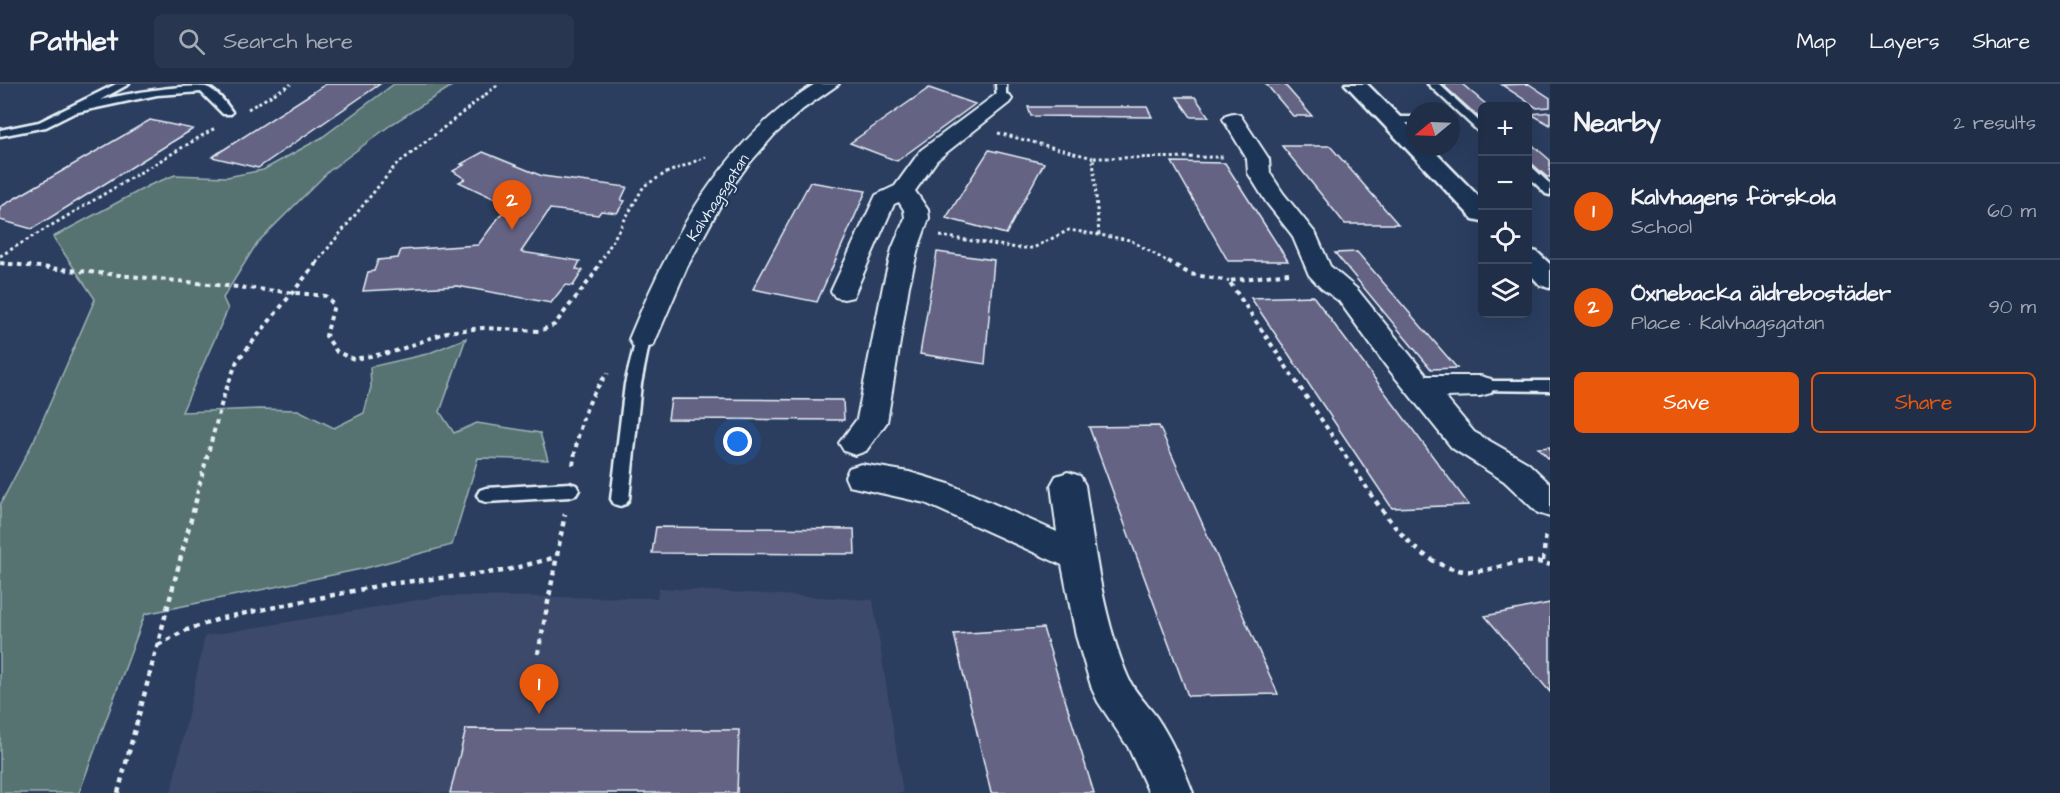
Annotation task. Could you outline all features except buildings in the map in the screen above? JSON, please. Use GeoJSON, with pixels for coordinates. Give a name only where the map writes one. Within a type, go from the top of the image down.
{"type":"FeatureCollection","features":[{"type":"Feature","properties":{"kind":"street","name":"Kalvhagsgatan"},"geometry":{"type":"LineString","coordinates":[[643,339],[656,304],[688,240],[733,168],[767,128],[796,103],[829,84]]}},
{"type":"Feature","properties":{"kind":"street"},"geometry":{"type":"LineString","coordinates":[[1355,84],[1406,136]]}},
{"type":"Feature","properties":{"kind":"street"},"geometry":{"type":"LineString","coordinates":[[844,291],[884,200],[903,191],[929,155],[969,125],[1001,92]]}},
{"type":"Feature","properties":{"kind":"street"},"geometry":{"type":"LineString","coordinates":[[1233,119],[1258,159],[1259,173],[1274,197],[1304,234],[1318,269],[1330,282],[1348,295],[1463,440],[1516,472],[1550,504]]}},
{"type":"Feature","properties":{"kind":"street"},"geometry":{"type":"LineString","coordinates":[[1426,156],[1478,210]]}},
{"type":"Feature","properties":{"kind":"street"},"geometry":{"type":"LineString","coordinates":[[903,191],[916,210],[917,218],[905,249],[896,286],[872,422],[858,460],[916,487],[973,508],[1038,541],[1078,556]]}},
{"type":"Feature","properties":{"kind":"street"},"geometry":{"type":"LineString","coordinates":[[1532,263],[1550,279]]}},
{"type":"Feature","properties":{"kind":"street"},"geometry":{"type":"LineString","coordinates":[[1419,387],[1480,386]]}},
{"type":"Feature","properties":{"kind":"street"},"geometry":{"type":"LineString","coordinates":[[1068,485],[1078,556],[1095,636],[1112,689],[1143,733],[1162,770],[1170,793]]}},
{"type":"Feature","properties":{"kind":"lane"},"geometry":{"type":"LineString","coordinates":[[0,133],[42,125],[124,84]]}},
{"type":"Feature","properties":{"kind":"lane"},"geometry":{"type":"LineString","coordinates":[[1433,84],[1478,125]]}},
{"type":"Feature","properties":{"kind":"lane"},"geometry":{"type":"LineString","coordinates":[[70,111],[165,87],[186,85],[204,89],[227,112]]}},
{"type":"Feature","properties":{"kind":"lane"},"geometry":{"type":"LineString","coordinates":[[1460,119],[1472,119]]}},
{"type":"Feature","properties":{"kind":"lane"},"geometry":{"type":"LineString","coordinates":[[1390,120],[1406,120]]}},
{"type":"Feature","properties":{"kind":"lane"},"geometry":{"type":"LineString","coordinates":[[1532,175],[1550,191]]}},
{"type":"Feature","properties":{"kind":"lane"},"geometry":{"type":"LineString","coordinates":[[620,499],[633,384],[643,339]]}},
{"type":"Feature","properties":{"kind":"lane"},"geometry":{"type":"LineString","coordinates":[[1480,386],[1550,386]]}},
{"type":"Feature","properties":{"kind":"lane"},"geometry":{"type":"LineString","coordinates":[[486,495],[570,490]]}},
{"type":"Feature","properties":{"kind":"path"},"geometry":{"type":"LineString","coordinates":[[241,113],[291,84]]}},
{"type":"Feature","properties":{"kind":"path"},"geometry":{"type":"LineString","coordinates":[[118,793],[229,378],[237,361],[395,166],[499,84]]}},
{"type":"Feature","properties":{"kind":"path"},"geometry":{"type":"LineString","coordinates":[[0,256],[223,123]]}},
{"type":"Feature","properties":{"kind":"path"},"geometry":{"type":"LineString","coordinates":[[969,125],[1093,158],[1212,156],[1258,159]]}},
{"type":"Feature","properties":{"kind":"path"},"geometry":{"type":"LineString","coordinates":[[0,263],[327,296],[334,305],[326,336],[337,352],[354,359],[393,352],[447,332],[483,328],[539,331],[554,325],[592,277],[644,186],[658,176],[681,166],[726,153],[747,151]]}},
{"type":"Feature","properties":{"kind":"path"},"geometry":{"type":"LineString","coordinates":[[1093,158],[1099,235]]}},
{"type":"Feature","properties":{"kind":"path"},"geometry":{"type":"LineString","coordinates":[[913,231],[1018,248],[1033,248],[1069,230],[1130,240],[1190,274],[1229,281],[1318,269]]}},
{"type":"Feature","properties":{"kind":"path"},"geometry":{"type":"LineString","coordinates":[[1229,281],[1385,513],[1421,551],[1449,570],[1481,573],[1500,566],[1532,562],[1543,561],[1550,565]]}},
{"type":"Feature","properties":{"kind":"path"},"geometry":{"type":"LineString","coordinates":[[538,654],[570,490],[578,426],[587,404],[602,379],[643,339]]}},
{"type":"Feature","properties":{"kind":"path"},"geometry":{"type":"LineString","coordinates":[[157,646],[184,631],[222,618],[306,599],[387,584],[504,571],[556,556]]}},
{"type":"Feature","properties":{"kind":"shaded area"},"geometry":{"type":"Polygon","coordinates":[[[659,588],[873,600],[903,793],[171,793],[205,636],[441,596],[657,598],[659,588]]]}},
{"type":"Feature","properties":{"kind":"green space"},"geometry":{"type":"Polygon","coordinates":[[[394,84],[455,84],[392,124],[329,171],[257,243],[223,298],[228,309],[182,412],[298,410],[334,428],[364,413],[371,387],[370,367],[427,354],[466,338],[440,412],[454,433],[477,423],[540,433],[548,460],[478,458],[452,545],[366,568],[145,614],[79,793],[0,793],[0,505],[34,440],[95,299],[53,237],[150,185],[175,175],[227,177],[263,170],[321,138],[394,84]]]}},
{"type":"Feature","properties":{"kind":"place","name":"Öxnebacka äldrebostäder"},"geometry":{"type":"Point","coordinates":[512,230]}},
{"type":"Feature","properties":{"kind":"place","name":"Kalvhagens förskola"},"geometry":{"type":"Point","coordinates":[539,714]}}]}
